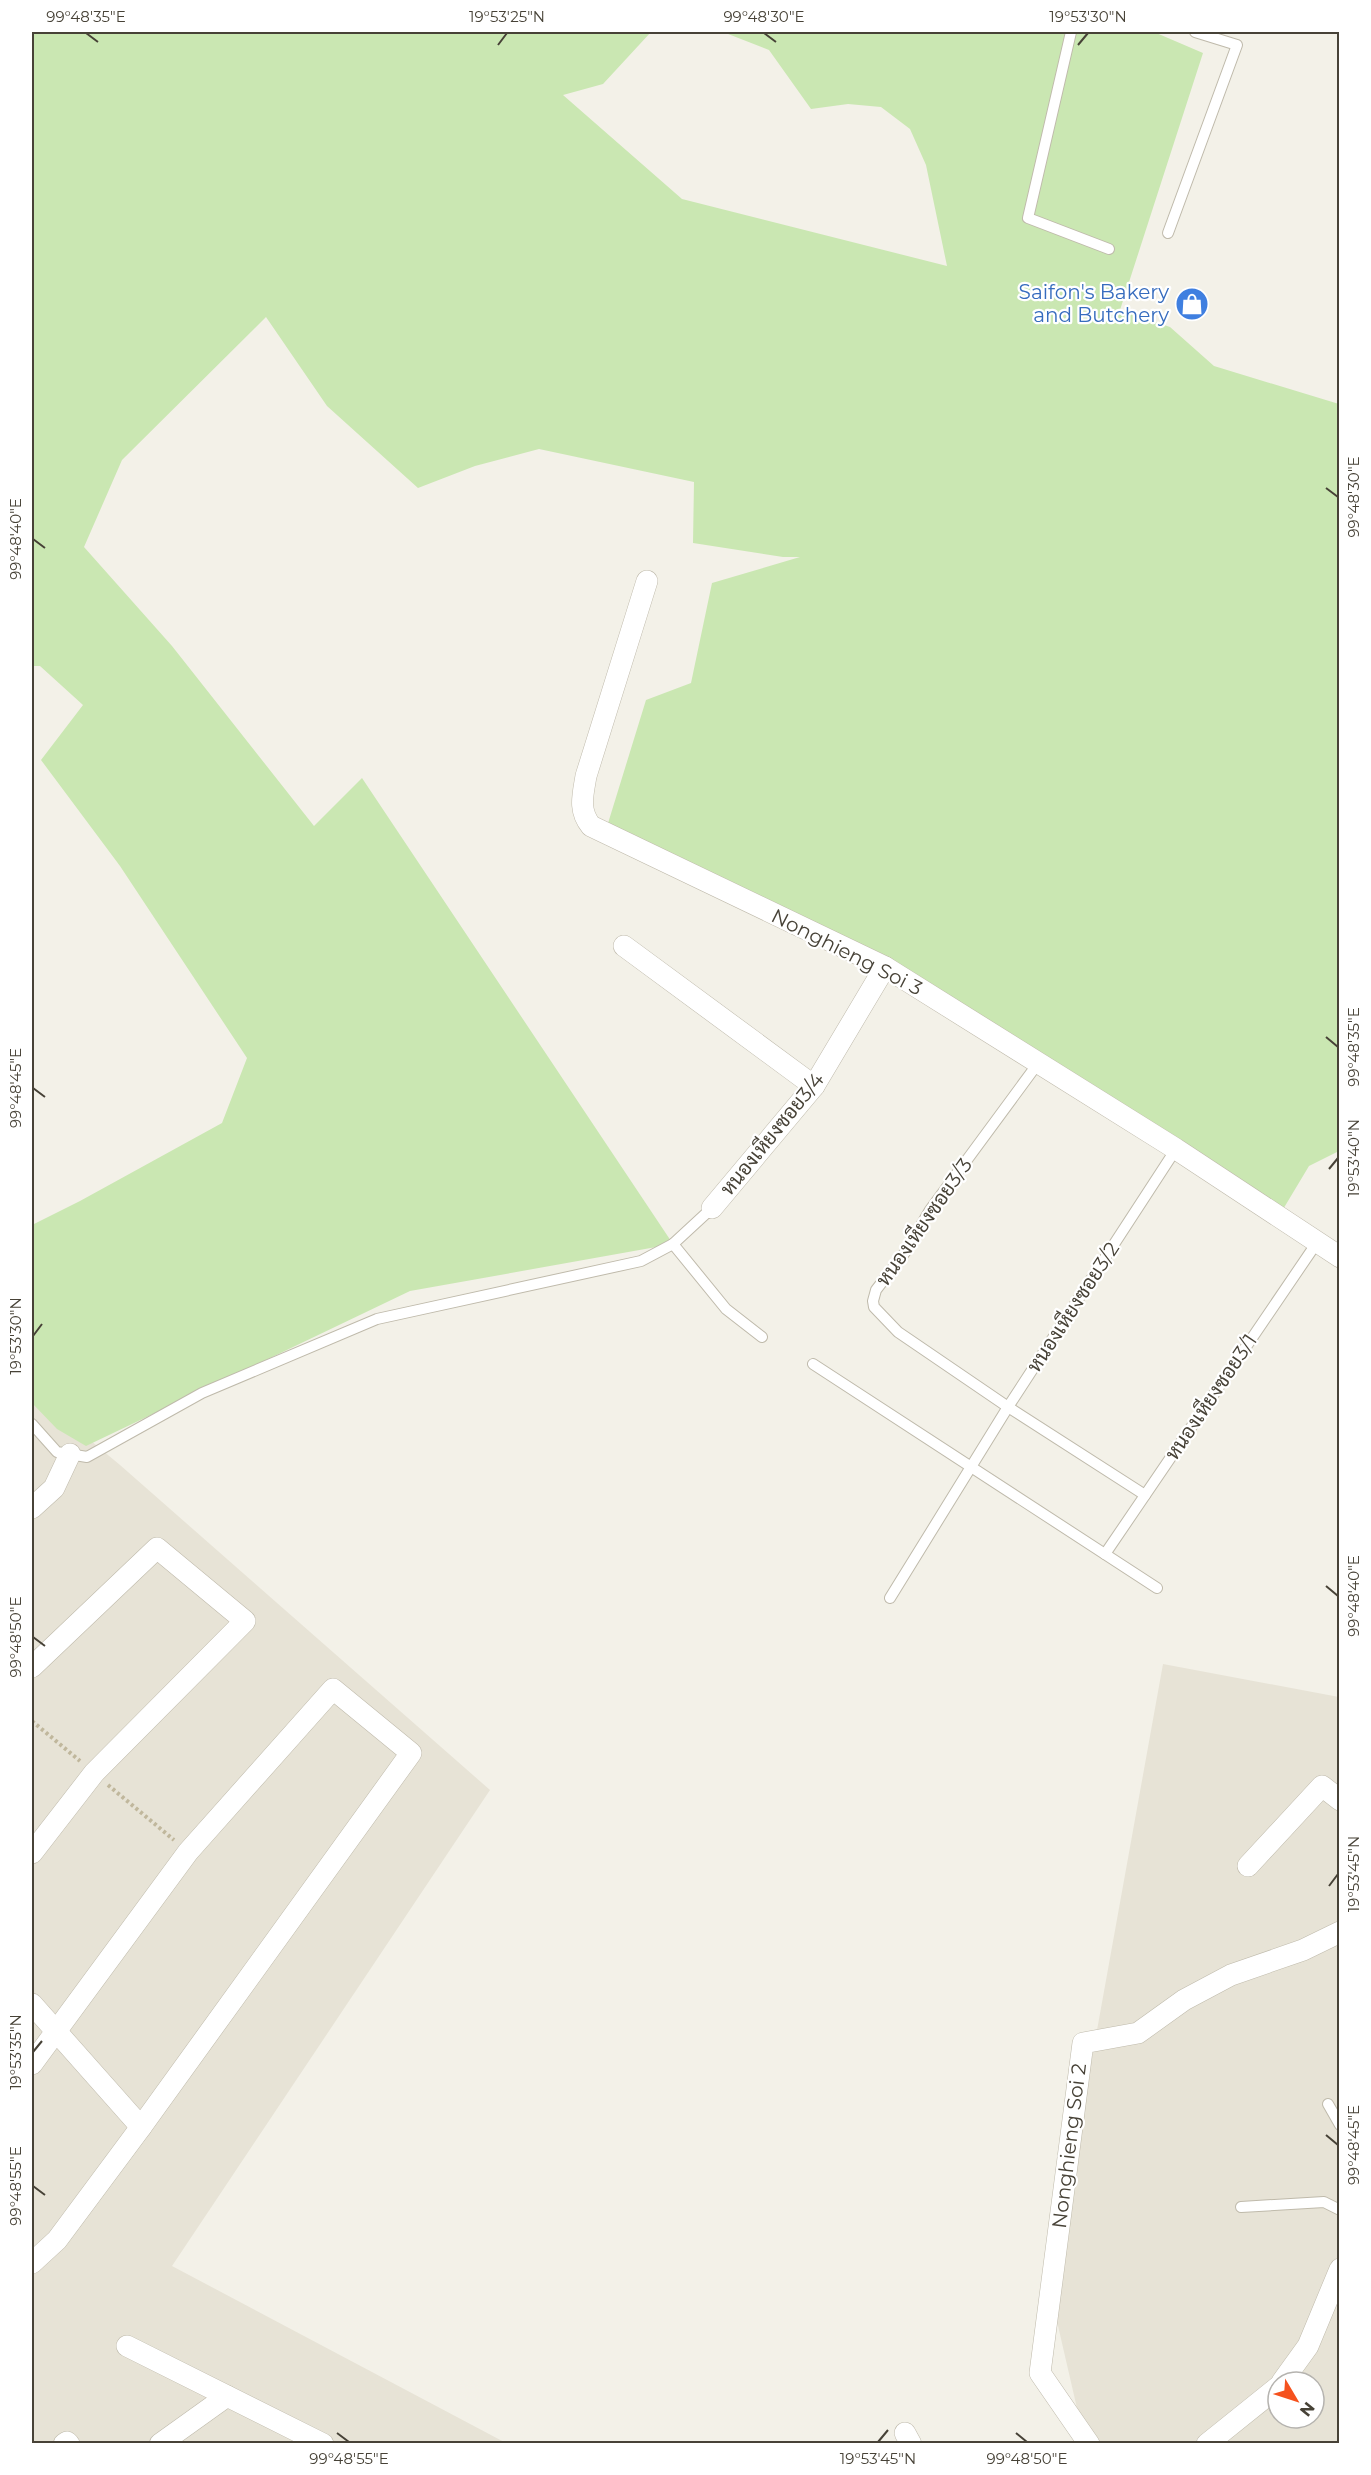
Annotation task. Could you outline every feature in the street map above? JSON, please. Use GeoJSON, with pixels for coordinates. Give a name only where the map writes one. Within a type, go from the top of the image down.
{"type":"FeatureCollection","features":[{"type":"Feature","properties":{"kind":"street","name":"Nonghieng Soi 3"},"geometry":{"type":"LineString","coordinates":[[647,581],[586,776],[581,805],[585,820],[591,826],[885,966],[1176,1149],[1340,1257]]}},
{"type":"Feature","properties":{"kind":"street"},"geometry":{"type":"LineString","coordinates":[[624,946],[814,1086]]}},
{"type":"Feature","properties":{"kind":"street","name":"หนองเหียงซอย3/4"},"geometry":{"type":"LineString","coordinates":[[712,1208],[814,1086],[885,966]]}},
{"type":"Feature","properties":{"kind":"street"},"geometry":{"type":"LineString","coordinates":[[32,1508],[54,1488],[70,1454]]}},
{"type":"Feature","properties":{"kind":"street"},"geometry":{"type":"LineString","coordinates":[[32,1667],[157,1548],[245,1621],[94,1773],[32,1853]]}},
{"type":"Feature","properties":{"kind":"street"},"geometry":{"type":"LineString","coordinates":[[32,2064],[188,1852],[333,1689],[411,1753],[57,2241],[32,2263]]}},
{"type":"Feature","properties":{"kind":"street"},"geometry":{"type":"LineString","coordinates":[[1248,1866],[1322,1786],[1340,1800]]}},
{"type":"Feature","properties":{"kind":"street","name":"Nonghieng Soi 2"},"geometry":{"type":"LineString","coordinates":[[1089,2444],[1040,2373],[1083,2043],[1138,2033],[1184,2000],[1231,1975],[1303,1950],[1340,1932]]}},
{"type":"Feature","properties":{"kind":"street"},"geometry":{"type":"LineString","coordinates":[[32,2004],[141,2127]]}},
{"type":"Feature","properties":{"kind":"street"},"geometry":{"type":"LineString","coordinates":[[1291,2370],[1308,2346],[1340,2268]]}},
{"type":"Feature","properties":{"kind":"street"},"geometry":{"type":"LineString","coordinates":[[127,2346],[323,2444]]}},
{"type":"Feature","properties":{"kind":"street"},"geometry":{"type":"LineString","coordinates":[[160,2444],[227,2396]]}},
{"type":"Feature","properties":{"kind":"street"},"geometry":{"type":"LineString","coordinates":[[1206,2444],[1266,2396]]}},
{"type":"Feature","properties":{"kind":"lane"},"geometry":{"type":"LineString","coordinates":[[1071,32],[1028,218],[1109,249]]}},
{"type":"Feature","properties":{"kind":"lane"},"geometry":{"type":"LineString","coordinates":[[1168,233],[1237,45],[1195,32]]}},
{"type":"Feature","properties":{"kind":"lane","name":"หนองเหียงซอย3/3"},"geometry":{"type":"LineString","coordinates":[[1008,1407],[898,1332],[877,1310],[873,1300],[876,1290],[906,1251],[930,1210],[1039,1062]]}},
{"type":"Feature","properties":{"kind":"lane","name":"หนองเหียงซอย3/2"},"geometry":{"type":"LineString","coordinates":[[890,1598],[1008,1407],[1176,1149]]}},
{"type":"Feature","properties":{"kind":"lane"},"geometry":{"type":"LineString","coordinates":[[32,1424],[57,1452],[87,1457],[202,1393],[377,1319],[641,1261],[673,1244],[712,1208]]}},
{"type":"Feature","properties":{"kind":"lane","name":"หนองเหียงซอย3/1"},"geometry":{"type":"LineString","coordinates":[[1105,1554],[1318,1241]]}},
{"type":"Feature","properties":{"kind":"lane"},"geometry":{"type":"LineString","coordinates":[[673,1244],[726,1309],[762,1337]]}},
{"type":"Feature","properties":{"kind":"lane"},"geometry":{"type":"LineString","coordinates":[[813,1364],[1157,1588]]}},
{"type":"Feature","properties":{"kind":"lane"},"geometry":{"type":"LineString","coordinates":[[1008,1407],[1145,1495]]}},
{"type":"Feature","properties":{"kind":"lane"},"geometry":{"type":"LineString","coordinates":[[1328,2104],[1340,2125]]}},
{"type":"Feature","properties":{"kind":"lane"},"geometry":{"type":"LineString","coordinates":[[1241,2206],[1324,2202],[1340,2210]]}},
{"type":"Feature","properties":{"kind":"shaded area"},"geometry":{"type":"Polygon","coordinates":[[[32,1392],[120,1465],[490,1790],[172,2266],[506,2443],[32,2443],[32,1392]]]}},
{"type":"Feature","properties":{"kind":"shaded area"},"geometry":{"type":"Polygon","coordinates":[[[1163,1664],[1339,1697],[1339,2443],[1085,2443],[1050,2291],[1163,1664]]]}},
{"type":"Feature","properties":{"kind":"green space"},"geometry":{"type":"Polygon","coordinates":[[[32,32],[651,32],[603,84],[563,95],[682,199],[947,266],[926,165],[910,129],[881,107],[848,104],[811,109],[769,50],[723,32],[1154,32],[1203,53],[1120,310],[1170,327],[1214,366],[1339,404],[1339,1151],[1309,1166],[1279,1216],[869,959],[605,833],[646,700],[691,683],[712,583],[800,557],[783,557],[693,543],[694,482],[539,449],[475,466],[418,488],[327,406],[266,317],[122,460],[84,547],[172,646],[314,826],[362,778],[673,1244],[410,1291],[86,1446],[57,1429],[32,1403],[32,1225],[222,1123],[247,1058],[120,866],[41,760],[83,705],[40,666],[32,666],[32,32]]]}},
{"type":"Feature","properties":{"kind":"place","name":"Saifon's Bakery and Butchery"},"geometry":{"type":"Point","coordinates":[1192,304]}}]}
